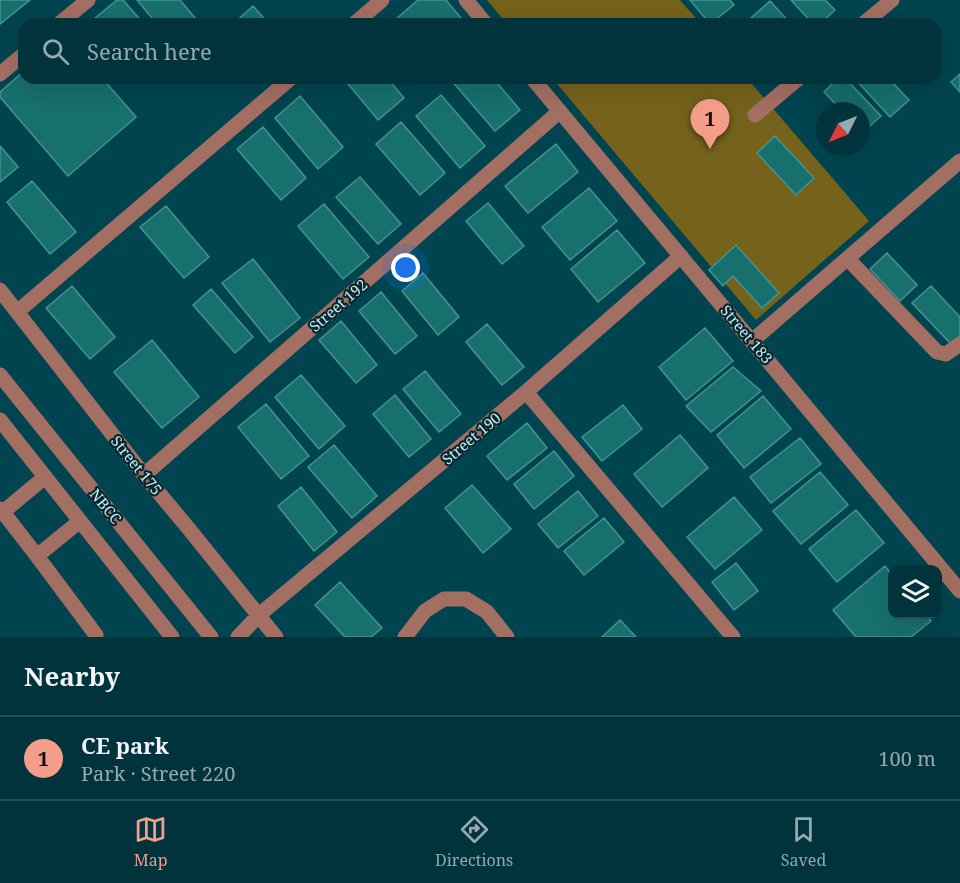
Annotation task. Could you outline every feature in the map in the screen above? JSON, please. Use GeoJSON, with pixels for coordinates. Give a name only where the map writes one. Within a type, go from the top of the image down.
{"type":"FeatureCollection","features":[{"type":"Feature","properties":{"kind":"street"},"geometry":{"type":"LineString","coordinates":[[66,18],[88,0]]}},
{"type":"Feature","properties":{"kind":"street"},"geometry":{"type":"LineString","coordinates":[[361,18],[382,0]]}},
{"type":"Feature","properties":{"kind":"street"},"geometry":{"type":"LineString","coordinates":[[466,0],[481,18]]}},
{"type":"Feature","properties":{"kind":"street"},"geometry":{"type":"LineString","coordinates":[[870,18],[892,0]]}},
{"type":"Feature","properties":{"kind":"street"},"geometry":{"type":"LineString","coordinates":[[0,74],[18,59]]}},
{"type":"Feature","properties":{"kind":"street"},"geometry":{"type":"LineString","coordinates":[[16,312],[284,84]]}},
{"type":"Feature","properties":{"kind":"street","name":"Street 183"},"geometry":{"type":"LineString","coordinates":[[537,84],[960,591]]}},
{"type":"Feature","properties":{"kind":"street"},"geometry":{"type":"LineString","coordinates":[[755,115],[792,84]]}},
{"type":"Feature","properties":{"kind":"street","name":"Street 192"},"geometry":{"type":"LineString","coordinates":[[144,475],[560,111]]}},
{"type":"Feature","properties":{"kind":"street"},"geometry":{"type":"LineString","coordinates":[[752,340],[848,260],[960,161]]}},
{"type":"Feature","properties":{"kind":"street","name":"Street 190"},"geometry":{"type":"LineString","coordinates":[[238,637],[259,615],[526,392],[681,256]]}},
{"type":"Feature","properties":{"kind":"street"},"geometry":{"type":"LineString","coordinates":[[848,260],[937,352],[946,354],[960,344]]}},
{"type":"Feature","properties":{"kind":"street","name":"Street 175"},"geometry":{"type":"LineString","coordinates":[[0,290],[144,475],[276,637]]}},
{"type":"Feature","properties":{"kind":"street","name":"NBCC"},"geometry":{"type":"LineString","coordinates":[[0,375],[211,637]]}},
{"type":"Feature","properties":{"kind":"street"},"geometry":{"type":"LineString","coordinates":[[526,392],[733,637]]}},
{"type":"Feature","properties":{"kind":"street"},"geometry":{"type":"LineString","coordinates":[[0,420],[172,637]]}},
{"type":"Feature","properties":{"kind":"street"},"geometry":{"type":"LineString","coordinates":[[45,477],[1,511],[96,635],[95,637]]}},
{"type":"Feature","properties":{"kind":"street"},"geometry":{"type":"LineString","coordinates":[[37,556],[80,521]]}},
{"type":"Feature","properties":{"kind":"street"},"geometry":{"type":"LineString","coordinates":[[405,637],[425,611],[444,599],[466,599],[487,612],[507,637]]}},
{"type":"Feature","properties":{"kind":"shaded area"},"geometry":{"type":"Polygon","coordinates":[[[487,0],[680,0],[696,18],[502,18],[487,0]]]}},
{"type":"Feature","properties":{"kind":"shaded area"},"geometry":{"type":"Polygon","coordinates":[[[557,84],[752,84],[869,221],[756,320],[557,84]]]}},
{"type":"Feature","properties":{"kind":"building"},"geometry":{"type":"Polygon","coordinates":[[[0,0],[30,0],[0,24],[0,0]]]}},
{"type":"Feature","properties":{"kind":"building"},"geometry":{"type":"Polygon","coordinates":[[[117,0],[123,0],[139,18],[95,18],[117,0]]]}},
{"type":"Feature","properties":{"kind":"building"},"geometry":{"type":"Polygon","coordinates":[[[137,0],[180,0],[195,18],[152,18],[137,0]]]}},
{"type":"Feature","properties":{"kind":"building"},"geometry":{"type":"Polygon","coordinates":[[[418,0],[446,0],[461,18],[397,18],[418,0]]]}},
{"type":"Feature","properties":{"kind":"building"},"geometry":{"type":"Polygon","coordinates":[[[690,0],[730,0],[734,5],[718,18],[705,18],[690,0]]]}},
{"type":"Feature","properties":{"kind":"building"},"geometry":{"type":"Polygon","coordinates":[[[791,0],[825,0],[835,10],[826,18],[808,18],[791,0]]]}},
{"type":"Feature","properties":{"kind":"building"},"geometry":{"type":"Polygon","coordinates":[[[770,1],[786,18],[751,18],[770,1]]]}},
{"type":"Feature","properties":{"kind":"building"},"geometry":{"type":"Polygon","coordinates":[[[253,6],[264,18],[240,18],[253,6]]]}},
{"type":"Feature","properties":{"kind":"building"},"geometry":{"type":"Polygon","coordinates":[[[960,74],[960,92],[951,82],[960,74]]]}},
{"type":"Feature","properties":{"kind":"building"},"geometry":{"type":"Polygon","coordinates":[[[18,76],[18,84],[107,84],[136,117],[68,176],[0,97],[0,92],[18,76]]]}},
{"type":"Feature","properties":{"kind":"building"},"geometry":{"type":"Polygon","coordinates":[[[348,84],[392,84],[404,98],[378,120],[348,84]]]}},
{"type":"Feature","properties":{"kind":"building"},"geometry":{"type":"Polygon","coordinates":[[[454,84],[498,84],[520,110],[495,131],[454,84]]]}},
{"type":"Feature","properties":{"kind":"building"},"geometry":{"type":"Polygon","coordinates":[[[832,84],[851,84],[868,102],[833,102],[824,92],[832,84]]]}},
{"type":"Feature","properties":{"kind":"building"},"geometry":{"type":"Polygon","coordinates":[[[860,84],[894,84],[909,100],[890,117],[860,84]]]}},
{"type":"Feature","properties":{"kind":"building"},"geometry":{"type":"Polygon","coordinates":[[[441,95],[485,146],[460,168],[416,116],[441,95]]]}},
{"type":"Feature","properties":{"kind":"building"},"geometry":{"type":"Polygon","coordinates":[[[300,96],[343,147],[318,169],[275,118],[300,96]]]}},
{"type":"Feature","properties":{"kind":"building"},"geometry":{"type":"Polygon","coordinates":[[[870,104],[881,116],[870,126],[870,104]]]}},
{"type":"Feature","properties":{"kind":"building"},"geometry":{"type":"Polygon","coordinates":[[[401,122],[445,173],[420,195],[376,144],[401,122]]]}},
{"type":"Feature","properties":{"kind":"building"},"geometry":{"type":"Polygon","coordinates":[[[263,127],[306,178],[281,200],[237,149],[263,127]]]}},
{"type":"Feature","properties":{"kind":"building"},"geometry":{"type":"Polygon","coordinates":[[[775,136],[814,178],[796,195],[757,153],[775,136]]]}},
{"type":"Feature","properties":{"kind":"building"},"geometry":{"type":"Polygon","coordinates":[[[556,144],[578,172],[528,213],[505,186],[556,144]]]}},
{"type":"Feature","properties":{"kind":"building"},"geometry":{"type":"Polygon","coordinates":[[[0,146],[18,167],[0,182],[0,146]]]}},
{"type":"Feature","properties":{"kind":"building"},"geometry":{"type":"Polygon","coordinates":[[[360,177],[401,224],[378,244],[336,197],[360,177]]]}},
{"type":"Feature","properties":{"kind":"building"},"geometry":{"type":"Polygon","coordinates":[[[32,181],[76,232],[50,254],[7,202],[32,181]]]}},
{"type":"Feature","properties":{"kind":"building"},"geometry":{"type":"Polygon","coordinates":[[[589,188],[617,221],[570,260],[542,227],[589,188]]]}},
{"type":"Feature","properties":{"kind":"building"},"geometry":{"type":"Polygon","coordinates":[[[488,203],[524,246],[502,264],[466,221],[488,203]]]}},
{"type":"Feature","properties":{"kind":"building"},"geometry":{"type":"Polygon","coordinates":[[[324,204],[369,257],[343,279],[298,226],[324,204]]]}},
{"type":"Feature","properties":{"kind":"building"},"geometry":{"type":"Polygon","coordinates":[[[166,206],[209,257],[184,278],[140,227],[166,206]]]}},
{"type":"Feature","properties":{"kind":"building"},"geometry":{"type":"Polygon","coordinates":[[[617,230],[645,263],[598,302],[571,269],[617,230]]]}},
{"type":"Feature","properties":{"kind":"building"},"geometry":{"type":"Polygon","coordinates":[[[736,245],[779,293],[762,308],[733,276],[723,286],[709,270],[736,245]]]}},
{"type":"Feature","properties":{"kind":"building"},"geometry":{"type":"Polygon","coordinates":[[[887,253],[917,285],[900,301],[870,269],[887,253]]]}},
{"type":"Feature","properties":{"kind":"building"},"geometry":{"type":"Polygon","coordinates":[[[253,259],[300,318],[270,342],[222,283],[253,259]]]}},
{"type":"Feature","properties":{"kind":"building"},"geometry":{"type":"Polygon","coordinates":[[[423,273],[459,317],[438,335],[402,291],[423,273]]]}},
{"type":"Feature","properties":{"kind":"building"},"geometry":{"type":"Polygon","coordinates":[[[72,286],[115,337],[90,359],[46,308],[72,286]]]}},
{"type":"Feature","properties":{"kind":"building"},"geometry":{"type":"Polygon","coordinates":[[[931,286],[960,317],[960,336],[951,344],[912,303],[931,286]]]}},
{"type":"Feature","properties":{"kind":"building"},"geometry":{"type":"Polygon","coordinates":[[[211,289],[253,337],[235,353],[193,305],[211,289]]]}},
{"type":"Feature","properties":{"kind":"building"},"geometry":{"type":"Polygon","coordinates":[[[381,292],[417,336],[395,354],[359,311],[381,292]]]}},
{"type":"Feature","properties":{"kind":"building"},"geometry":{"type":"Polygon","coordinates":[[[341,321],[377,365],[356,383],[319,340],[341,321]]]}},
{"type":"Feature","properties":{"kind":"building"},"geometry":{"type":"Polygon","coordinates":[[[487,324],[524,367],[502,385],[466,342],[487,324]]]}},
{"type":"Feature","properties":{"kind":"building"},"geometry":{"type":"Polygon","coordinates":[[[705,328],[733,361],[686,400],[659,367],[705,328]]]}},
{"type":"Feature","properties":{"kind":"building"},"geometry":{"type":"Polygon","coordinates":[[[152,340],[199,397],[162,428],[114,372],[152,340]]]}},
{"type":"Feature","properties":{"kind":"building"},"geometry":{"type":"Polygon","coordinates":[[[733,367],[761,391],[711,432],[686,406],[733,367]]]}},
{"type":"Feature","properties":{"kind":"building"},"geometry":{"type":"Polygon","coordinates":[[[425,371],[461,414],[439,432],[403,389],[425,371]]]}},
{"type":"Feature","properties":{"kind":"building"},"geometry":{"type":"Polygon","coordinates":[[[301,375],[345,426],[319,449],[275,397],[301,375]]]}},
{"type":"Feature","properties":{"kind":"building"},"geometry":{"type":"Polygon","coordinates":[[[395,395],[431,439],[409,457],[373,414],[395,395]]]}},
{"type":"Feature","properties":{"kind":"building"},"geometry":{"type":"Polygon","coordinates":[[[763,396],[791,429],[744,468],[717,435],[763,396]]]}},
{"type":"Feature","properties":{"kind":"building"},"geometry":{"type":"Polygon","coordinates":[[[266,404],[309,456],[281,479],[238,427],[266,404]]]}},
{"type":"Feature","properties":{"kind":"building"},"geometry":{"type":"Polygon","coordinates":[[[623,405],[642,429],[602,461],[582,437],[623,405]]]}},
{"type":"Feature","properties":{"kind":"building"},"geometry":{"type":"Polygon","coordinates":[[[527,423],[547,448],[507,480],[487,456],[527,423]]]}},
{"type":"Feature","properties":{"kind":"building"},"geometry":{"type":"Polygon","coordinates":[[[680,435],[708,468],[662,507],[634,474],[680,435]]]}},
{"type":"Feature","properties":{"kind":"building"},"geometry":{"type":"Polygon","coordinates":[[[800,438],[821,464],[771,503],[750,477],[800,438]]]}},
{"type":"Feature","properties":{"kind":"building"},"geometry":{"type":"Polygon","coordinates":[[[334,445],[377,496],[352,518],[308,467],[334,445]]]}},
{"type":"Feature","properties":{"kind":"building"},"geometry":{"type":"Polygon","coordinates":[[[554,451],[574,476],[534,509],[514,484],[554,451]]]}},
{"type":"Feature","properties":{"kind":"building"},"geometry":{"type":"Polygon","coordinates":[[[820,472],[848,505],[801,544],[773,511],[820,472]]]}},
{"type":"Feature","properties":{"kind":"building"},"geometry":{"type":"Polygon","coordinates":[[[472,485],[511,529],[483,553],[445,508],[472,485]]]}},
{"type":"Feature","properties":{"kind":"building"},"geometry":{"type":"Polygon","coordinates":[[[301,487],[337,532],[314,551],[278,506],[301,487]]]}},
{"type":"Feature","properties":{"kind":"building"},"geometry":{"type":"Polygon","coordinates":[[[578,491],[598,516],[558,548],[538,524],[578,491]]]}},
{"type":"Feature","properties":{"kind":"building"},"geometry":{"type":"Polygon","coordinates":[[[734,497],[762,530],[715,569],[687,537],[734,497]]]}},
{"type":"Feature","properties":{"kind":"building"},"geometry":{"type":"Polygon","coordinates":[[[856,510],[884,543],[837,582],[809,549],[856,510]]]}},
{"type":"Feature","properties":{"kind":"building"},"geometry":{"type":"Polygon","coordinates":[[[604,518],[624,542],[584,575],[564,551],[604,518]]]}},
{"type":"Feature","properties":{"kind":"building"},"geometry":{"type":"Polygon","coordinates":[[[736,563],[758,591],[734,610],[712,582],[736,563]]]}},
{"type":"Feature","properties":{"kind":"building"},"geometry":{"type":"Polygon","coordinates":[[[885,566],[888,570],[888,619],[929,619],[931,621],[911,637],[856,637],[833,610],[885,566]]]}},
{"type":"Feature","properties":{"kind":"building"},"geometry":{"type":"Polygon","coordinates":[[[340,582],[382,628],[371,637],[345,637],[315,605],[340,582]]]}},
{"type":"Feature","properties":{"kind":"building"},"geometry":{"type":"Polygon","coordinates":[[[620,620],[636,637],[602,637],[620,620]]]}},
{"type":"Feature","properties":{"kind":"place","name":"CE park"},"geometry":{"type":"Point","coordinates":[710,149]}}]}
